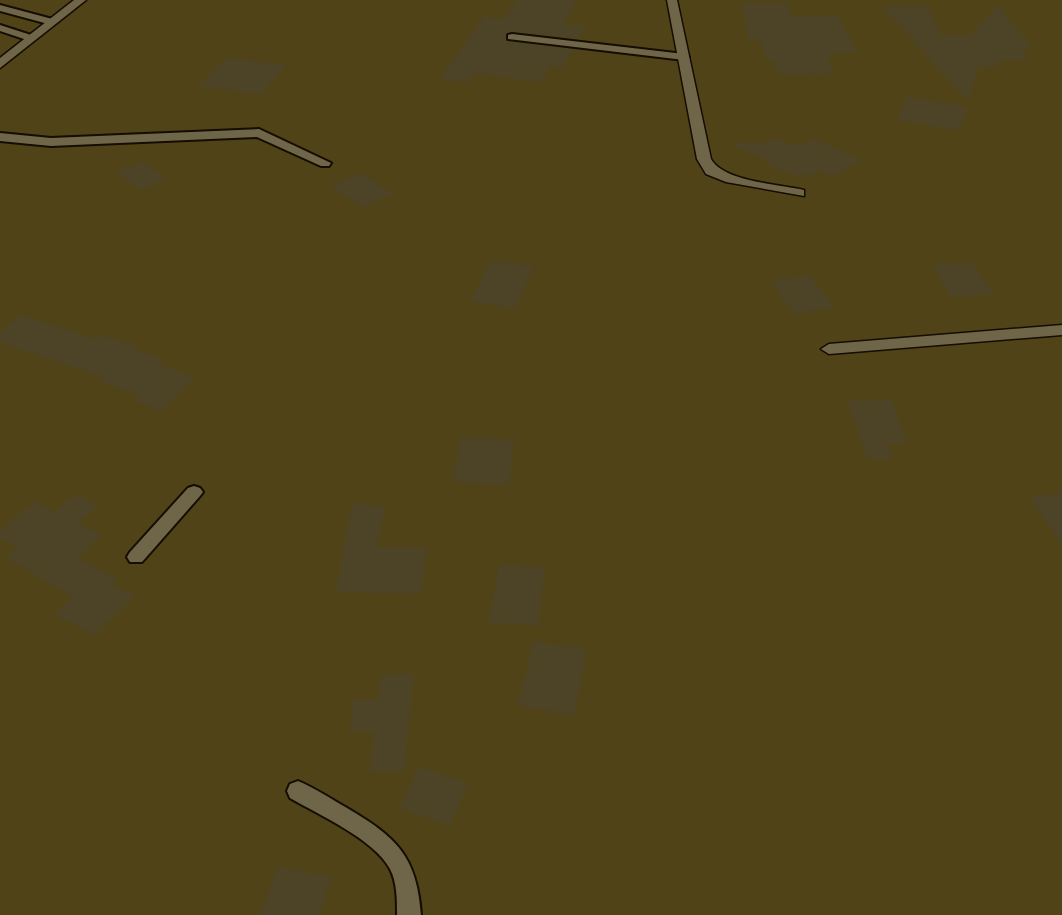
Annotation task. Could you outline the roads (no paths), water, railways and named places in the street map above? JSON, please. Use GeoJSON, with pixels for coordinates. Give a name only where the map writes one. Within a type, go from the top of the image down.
{"type":"FeatureCollection","features":[{"type":"Feature","properties":{"kind":"street"},"geometry":{"type":"LineString","coordinates":[[0,64],[30,38],[81,0]]}},
{"type":"Feature","properties":{"kind":"street"},"geometry":{"type":"LineString","coordinates":[[672,0],[704,159],[711,171],[730,179],[799,193]]}},
{"type":"Feature","properties":{"kind":"street"},"geometry":{"type":"LineString","coordinates":[[829,349],[1062,330]]}},
{"type":"Feature","properties":{"kind":"lane"},"geometry":{"type":"LineString","coordinates":[[0,8],[52,22]]}},
{"type":"Feature","properties":{"kind":"lane"},"geometry":{"type":"LineString","coordinates":[[0,28],[30,38]]}},
{"type":"Feature","properties":{"kind":"lane"},"geometry":{"type":"LineString","coordinates":[[513,37],[685,60]]}},
{"type":"Feature","properties":{"kind":"lane"},"geometry":{"type":"LineString","coordinates":[[559,52],[685,60]]}},
{"type":"Feature","properties":{"kind":"lane"},"geometry":{"type":"LineString","coordinates":[[0,137],[51,142],[260,133],[325,163]]}},
{"type":"Feature","properties":{"kind":"lane"},"geometry":{"type":"LineString","coordinates":[[136,557],[194,492]]}},
{"type":"Feature","properties":{"kind":"lane"},"geometry":{"type":"LineString","coordinates":[[298,792],[354,825],[392,853],[408,886],[409,915]]}}]}
